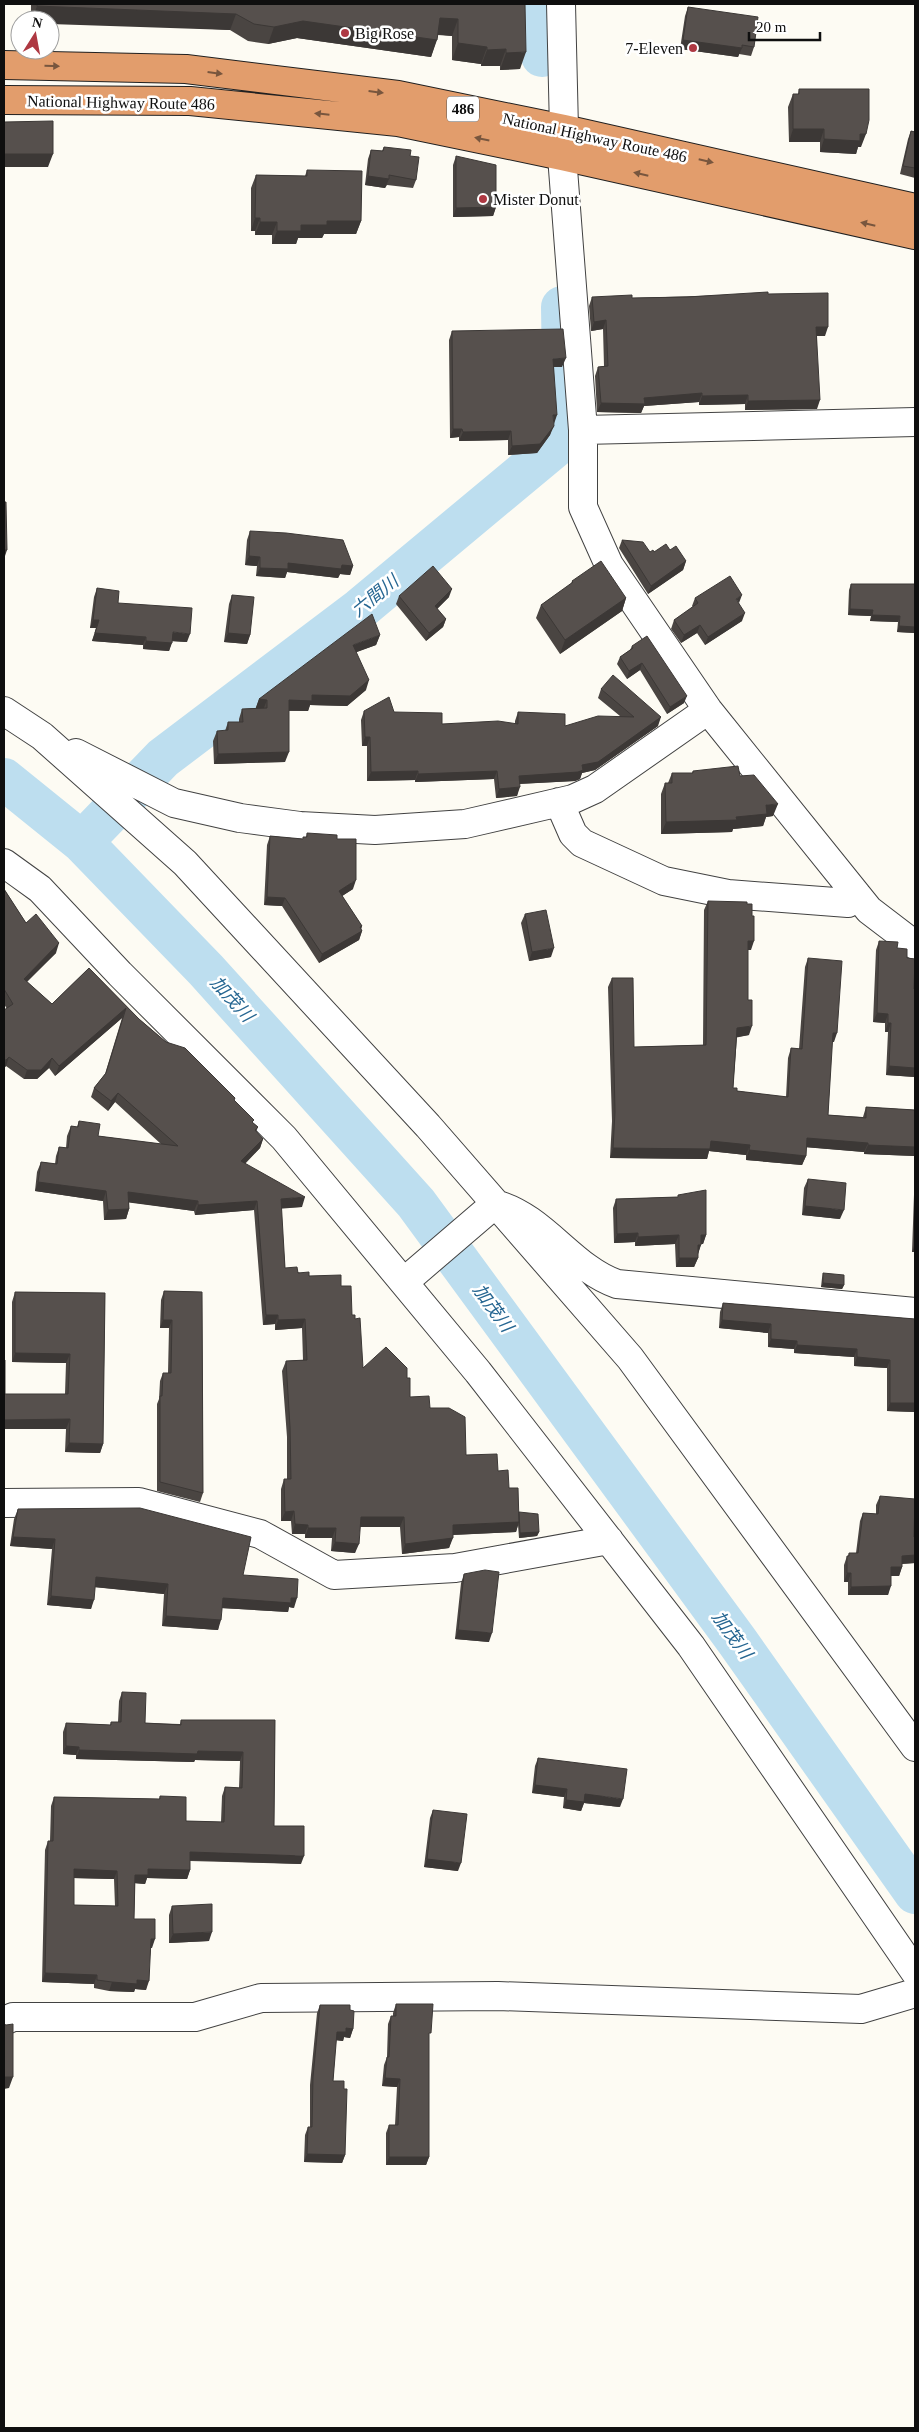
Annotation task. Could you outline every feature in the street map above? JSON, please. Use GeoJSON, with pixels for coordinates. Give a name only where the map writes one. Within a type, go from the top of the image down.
{"type":"FeatureCollection","features":[{"type":"Feature","properties":{"kind":"highway","name":"National Highway Route 486"},"geometry":{"type":"LineString","coordinates":[[4,65],[186,69],[398,95],[563,143],[915,235]]}},
{"type":"Feature","properties":{"kind":"highway","name":"National Highway Route 486"},"geometry":{"type":"LineString","coordinates":[[4,100],[190,101],[398,122],[563,143],[915,208]]}},
{"type":"Feature","properties":{"kind":"street"},"geometry":{"type":"LineString","coordinates":[[561,4],[563,143],[583,430],[583,508],[609,565],[708,710],[868,910],[915,945]]}},
{"type":"Feature","properties":{"kind":"street"},"geometry":{"type":"LineString","coordinates":[[583,430],[915,422]]}},
{"type":"Feature","properties":{"kind":"street"},"geometry":{"type":"LineString","coordinates":[[4,711],[42,736],[174,803],[240,818],[300,826],[385,830],[465,824],[573,799],[595,789],[708,710]]}},
{"type":"Feature","properties":{"kind":"street"},"geometry":{"type":"LineString","coordinates":[[42,736],[185,863],[428,1126],[630,1358],[915,1747]]}},
{"type":"Feature","properties":{"kind":"street"},"geometry":{"type":"LineString","coordinates":[[559,802],[573,834],[582,843],[664,881],[728,894],[848,903],[856,894]]}},
{"type":"Feature","properties":{"kind":"street"},"geometry":{"type":"LineString","coordinates":[[4,863],[40,889],[120,974],[284,1138],[478,1372],[691,1646],[915,1972]]}},
{"type":"Feature","properties":{"kind":"street"},"geometry":{"type":"LineString","coordinates":[[404,1282],[495,1204]]}},
{"type":"Feature","properties":{"kind":"street"},"geometry":{"type":"LineString","coordinates":[[495,1204],[505,1207],[528,1220],[600,1278],[617,1284],[915,1312]]}},
{"type":"Feature","properties":{"kind":"street"},"geometry":{"type":"LineString","coordinates":[[4,1503],[138,1502],[260,1534],[334,1575],[454,1568],[609,1540]]}},
{"type":"Feature","properties":{"kind":"street"},"geometry":{"type":"LineString","coordinates":[[4,2021],[14,2017],[195,2017],[261,1998],[498,1996],[861,2009],[915,1993]]}},
{"type":"Feature","properties":{"kind":"building"},"geometry":{"type":"Polygon","coordinates":[[[37,4],[525,4],[526,52],[506,53],[506,49],[487,50],[487,47],[458,43],[458,19],[440,18],[437,40],[303,21],[274,27],[254,24],[236,14],[37,6],[37,4]]]}},
{"type":"Feature","properties":{"kind":"building"},"geometry":{"type":"Polygon","coordinates":[[[688,7],[758,17],[754,47],[742,45],[742,48],[683,40],[688,7]]]}},
{"type":"Feature","properties":{"kind":"building"},"geometry":{"type":"Polygon","coordinates":[[[799,89],[869,89],[869,120],[866,134],[860,134],[860,141],[824,139],[824,129],[793,129],[793,94],[799,94],[799,89]]]}},
{"type":"Feature","properties":{"kind":"building"},"geometry":{"type":"Polygon","coordinates":[[[53,121],[53,154],[4,154],[4,122],[53,121]]]}},
{"type":"Feature","properties":{"kind":"building"},"geometry":{"type":"Polygon","coordinates":[[[911,131],[915,132],[915,168],[903,166],[911,131]]]}},
{"type":"Feature","properties":{"kind":"building"},"geometry":{"type":"Polygon","coordinates":[[[384,147],[411,150],[410,156],[419,157],[416,180],[389,175],[389,179],[368,176],[371,150],[383,151],[384,147]]]}},
{"type":"Feature","properties":{"kind":"building"},"geometry":{"type":"Polygon","coordinates":[[[456,156],[496,165],[496,207],[456,208],[456,156]]]}},
{"type":"Feature","properties":{"kind":"building"},"geometry":{"type":"Polygon","coordinates":[[[307,170],[362,171],[361,221],[327,221],[327,225],[301,225],[301,231],[277,231],[277,222],[260,222],[260,218],[255,218],[256,175],[307,176],[307,170]]]}},
{"type":"Feature","properties":{"kind":"building"},"geometry":{"type":"Polygon","coordinates":[[[768,292],[768,294],[828,293],[828,327],[816,327],[820,400],[748,401],[748,395],[702,396],[702,393],[644,398],[645,404],[601,403],[598,367],[608,366],[606,320],[594,322],[592,297],[632,295],[632,298],[687,297],[768,292]]]}},
{"type":"Feature","properties":{"kind":"building"},"geometry":{"type":"Polygon","coordinates":[[[563,329],[566,358],[553,359],[557,415],[553,415],[554,426],[540,444],[512,446],[511,431],[463,432],[462,429],[453,429],[452,331],[563,329]]]}},
{"type":"Feature","properties":{"kind":"building"},"geometry":{"type":"Polygon","coordinates":[[[4,502],[6,502],[7,550],[4,550],[4,502]]]}},
{"type":"Feature","properties":{"kind":"building"},"geometry":{"type":"Polygon","coordinates":[[[250,531],[343,540],[353,566],[342,565],[341,569],[288,563],[288,569],[260,568],[260,557],[249,556],[250,531]]]}},
{"type":"Feature","properties":{"kind":"building"},"geometry":{"type":"Polygon","coordinates":[[[622,540],[643,542],[650,552],[653,550],[654,552],[666,544],[670,550],[676,546],[686,561],[651,586],[622,540]]]}},
{"type":"Feature","properties":{"kind":"building"},"geometry":{"type":"Polygon","coordinates":[[[601,561],[626,598],[565,640],[541,605],[601,561]]]}},
{"type":"Feature","properties":{"kind":"building"},"geometry":{"type":"Polygon","coordinates":[[[433,566],[452,589],[435,606],[446,619],[429,633],[399,596],[433,566]]]}},
{"type":"Feature","properties":{"kind":"building"},"geometry":{"type":"Polygon","coordinates":[[[730,576],[742,595],[736,599],[745,613],[708,637],[700,625],[684,635],[674,620],[698,603],[695,598],[730,576]]]}},
{"type":"Feature","properties":{"kind":"building"},"geometry":{"type":"Polygon","coordinates":[[[851,584],[915,584],[915,627],[899,626],[900,616],[872,615],[873,610],[850,609],[851,584]]]}},
{"type":"Feature","properties":{"kind":"building"},"geometry":{"type":"Polygon","coordinates":[[[97,588],[119,591],[118,603],[192,608],[190,634],[173,632],[172,643],[146,641],[146,637],[95,633],[99,620],[93,620],[97,588]]]}},
{"type":"Feature","properties":{"kind":"building"},"geometry":{"type":"Polygon","coordinates":[[[232,595],[254,597],[250,635],[228,633],[232,595]]]}},
{"type":"Feature","properties":{"kind":"building"},"geometry":{"type":"Polygon","coordinates":[[[372,614],[380,635],[353,645],[369,680],[350,696],[312,695],[312,701],[289,700],[289,752],[218,754],[217,731],[228,730],[228,722],[243,722],[242,709],[267,708],[267,700],[259,699],[372,614]]]}},
{"type":"Feature","properties":{"kind":"building"},"geometry":{"type":"Polygon","coordinates":[[[647,636],[687,696],[670,707],[642,663],[629,671],[620,657],[647,636]]]}},
{"type":"Feature","properties":{"kind":"building"},"geometry":{"type":"Polygon","coordinates":[[[613,675],[661,717],[598,762],[582,765],[583,770],[578,772],[519,776],[520,787],[499,789],[497,771],[418,774],[418,771],[371,772],[370,737],[365,737],[364,711],[389,697],[394,712],[442,713],[442,724],[498,721],[518,724],[518,712],[565,714],[565,726],[598,716],[634,717],[601,689],[613,675]]]}},
{"type":"Feature","properties":{"kind":"building"},"geometry":{"type":"Polygon","coordinates":[[[738,766],[740,776],[754,775],[778,804],[766,805],[767,814],[736,817],[737,820],[666,822],[665,783],[672,783],[672,773],[693,773],[693,771],[738,766]]]}},
{"type":"Feature","properties":{"kind":"building"},"geometry":{"type":"Polygon","coordinates":[[[307,833],[337,835],[337,839],[356,839],[356,880],[339,891],[362,926],[360,927],[362,931],[322,954],[285,898],[267,897],[270,836],[303,839],[303,837],[307,837],[307,833]]]}},
{"type":"Feature","properties":{"kind":"building"},"geometry":{"type":"Polygon","coordinates":[[[4,889],[26,923],[36,914],[59,943],[24,979],[52,1004],[89,968],[139,1019],[166,1042],[185,1048],[235,1098],[234,1100],[254,1120],[252,1122],[258,1127],[255,1130],[263,1139],[241,1161],[305,1197],[281,1199],[285,1268],[297,1267],[298,1273],[309,1272],[309,1276],[341,1275],[341,1286],[351,1286],[352,1315],[355,1315],[355,1319],[360,1318],[363,1368],[386,1347],[407,1368],[407,1378],[410,1378],[410,1397],[429,1396],[430,1408],[449,1408],[465,1417],[466,1455],[497,1454],[498,1471],[508,1470],[509,1488],[518,1488],[519,1522],[453,1525],[453,1538],[405,1544],[404,1517],[361,1517],[359,1544],[335,1542],[336,1528],[308,1528],[308,1525],[295,1524],[294,1511],[285,1512],[284,1479],[291,1479],[286,1361],[307,1360],[305,1319],[278,1320],[278,1315],[266,1315],[257,1201],[198,1205],[198,1201],[128,1192],[129,1209],[108,1210],[106,1191],[38,1182],[41,1162],[57,1164],[59,1147],[68,1148],[71,1126],[78,1127],[79,1121],[100,1124],[98,1136],[178,1146],[118,1093],[111,1101],[94,1088],[106,1073],[126,1008],[59,1066],[52,1058],[41,1070],[27,1070],[9,1057],[4,1060],[4,1010],[13,1004],[4,989],[4,889]]]}},
{"type":"Feature","properties":{"kind":"building"},"geometry":{"type":"Polygon","coordinates":[[[708,901],[747,902],[747,904],[752,904],[752,916],[754,916],[754,941],[748,941],[748,1000],[752,1000],[752,1026],[737,1028],[733,1088],[737,1088],[737,1091],[788,1097],[791,1048],[802,1049],[808,958],[842,961],[837,1033],[833,1033],[828,1115],[866,1118],[866,1107],[915,1110],[915,1147],[868,1145],[868,1143],[807,1138],[806,1156],[749,1150],[750,1145],[711,1141],[710,1149],[613,1148],[615,1112],[612,978],[633,978],[634,1047],[706,1045],[708,901]]]}},
{"type":"Feature","properties":{"kind":"building"},"geometry":{"type":"Polygon","coordinates":[[[546,910],[554,948],[532,952],[525,914],[546,910]]]}},
{"type":"Feature","properties":{"kind":"building"},"geometry":{"type":"Polygon","coordinates":[[[879,941],[898,942],[897,948],[907,949],[907,958],[915,959],[915,1068],[889,1066],[891,1023],[888,1023],[888,1014],[877,1013],[879,941]]]}},
{"type":"Feature","properties":{"kind":"building"},"geometry":{"type":"Polygon","coordinates":[[[808,1179],[846,1183],[844,1210],[805,1206],[808,1179]]]}},
{"type":"Feature","properties":{"kind":"building"},"geometry":{"type":"Polygon","coordinates":[[[706,1190],[706,1235],[701,1235],[701,1245],[698,1245],[698,1258],[679,1258],[679,1235],[638,1237],[638,1233],[617,1234],[616,1199],[678,1197],[678,1195],[706,1190]]]}},
{"type":"Feature","properties":{"kind":"building"},"geometry":{"type":"Polygon","coordinates":[[[823,1273],[844,1275],[844,1285],[823,1283],[823,1273]]]}},
{"type":"Feature","properties":{"kind":"building"},"geometry":{"type":"Polygon","coordinates":[[[164,1291],[202,1292],[203,1493],[160,1482],[160,1396],[162,1396],[163,1373],[171,1373],[172,1320],[163,1320],[164,1291]]]}},
{"type":"Feature","properties":{"kind":"building"},"geometry":{"type":"Polygon","coordinates":[[[15,1292],[105,1293],[103,1444],[69,1443],[70,1419],[4,1420],[4,1360],[5,1394],[68,1394],[70,1354],[15,1353],[15,1292]]]}},
{"type":"Feature","properties":{"kind":"building"},"geometry":{"type":"Polygon","coordinates":[[[723,1303],[915,1319],[915,1403],[890,1403],[890,1360],[857,1357],[857,1349],[797,1345],[797,1341],[771,1339],[771,1324],[722,1320],[723,1303]]]}},
{"type":"Feature","properties":{"kind":"building"},"geometry":{"type":"Polygon","coordinates":[[[880,1496],[915,1499],[915,1555],[902,1556],[902,1567],[891,1567],[891,1586],[851,1587],[851,1573],[847,1573],[847,1556],[849,1556],[849,1553],[858,1553],[863,1513],[878,1514],[880,1496]]]}},
{"type":"Feature","properties":{"kind":"building"},"geometry":{"type":"Polygon","coordinates":[[[140,1508],[251,1537],[243,1575],[298,1579],[297,1598],[291,1598],[291,1603],[223,1598],[221,1620],[166,1616],[168,1584],[96,1577],[94,1600],[51,1596],[55,1539],[13,1537],[18,1509],[140,1508]]]}},
{"type":"Feature","properties":{"kind":"building"},"geometry":{"type":"Polygon","coordinates":[[[519,1512],[538,1514],[539,1532],[520,1533],[519,1512]]]}},
{"type":"Feature","properties":{"kind":"building"},"geometry":{"type":"Polygon","coordinates":[[[485,1570],[499,1572],[492,1633],[458,1630],[464,1574],[485,1570]]]}},
{"type":"Feature","properties":{"kind":"building"},"geometry":{"type":"Polygon","coordinates":[[[122,1692],[146,1693],[145,1723],[181,1725],[181,1720],[275,1720],[274,1826],[304,1826],[304,1856],[190,1852],[190,1870],[148,1869],[148,1875],[135,1875],[134,1919],[155,1919],[155,1939],[151,1939],[149,1981],[137,1980],[137,1984],[97,1980],[97,1975],[45,1973],[48,1841],[53,1841],[54,1797],[160,1799],[160,1796],[186,1797],[186,1821],[224,1822],[225,1787],[242,1788],[243,1752],[198,1751],[197,1754],[79,1750],[79,1747],[66,1746],[66,1723],[111,1725],[111,1722],[121,1722],[122,1692]],[[74,1869],[74,1905],[118,1906],[117,1871],[74,1869]]]}},
{"type":"Feature","properties":{"kind":"building"},"geometry":{"type":"Polygon","coordinates":[[[538,1758],[627,1769],[623,1799],[585,1794],[584,1802],[566,1800],[567,1789],[535,1785],[538,1758]]]}},
{"type":"Feature","properties":{"kind":"building"},"geometry":{"type":"Polygon","coordinates":[[[433,1810],[467,1814],[461,1863],[427,1859],[433,1810]]]}},
{"type":"Feature","properties":{"kind":"building"},"geometry":{"type":"Polygon","coordinates":[[[212,1904],[212,1932],[173,1934],[172,1906],[212,1904]]]}},
{"type":"Feature","properties":{"kind":"building"},"geometry":{"type":"Polygon","coordinates":[[[396,2004],[433,2004],[431,2033],[429,2033],[429,2157],[389,2157],[389,2125],[398,2125],[400,2079],[385,2078],[387,2057],[389,2057],[391,2016],[396,2016],[396,2004]]]}},
{"type":"Feature","properties":{"kind":"building"},"geometry":{"type":"Polygon","coordinates":[[[320,2005],[350,2005],[350,2010],[354,2011],[353,2029],[346,2028],[346,2032],[337,2032],[333,2081],[344,2081],[344,2089],[347,2089],[345,2155],[307,2154],[308,2127],[312,2127],[313,2077],[320,2005]]]}},
{"type":"Feature","properties":{"kind":"building"},"geometry":{"type":"Polygon","coordinates":[[[4,2024],[13,2024],[13,2077],[4,2077],[4,2024]]]}},
{"type":"Feature","properties":{"kind":"waterway","name":"六間川"},"geometry":{"type":"LineString","coordinates":[[541,4],[542,56]]}},
{"type":"Feature","properties":{"kind":"waterway","name":"六間川"},"geometry":{"type":"LineString","coordinates":[[82,842],[163,758],[360,609],[564,439],[562,307]]}},
{"type":"Feature","properties":{"kind":"waterway","name":"加茂川"},"geometry":{"type":"LineString","coordinates":[[4,779],[82,842],[206,970],[416,1203],[737,1641],[915,1893]]}},
{"type":"Feature","properties":{"kind":"place","name":"Big Rose"},"geometry":{"type":"Point","coordinates":[345,33]}},
{"type":"Feature","properties":{"kind":"place","name":"7-Eleven"},"geometry":{"type":"Point","coordinates":[693,48]}},
{"type":"Feature","properties":{"kind":"place","name":"Mister Donut"},"geometry":{"type":"Point","coordinates":[483,199]}}]}
